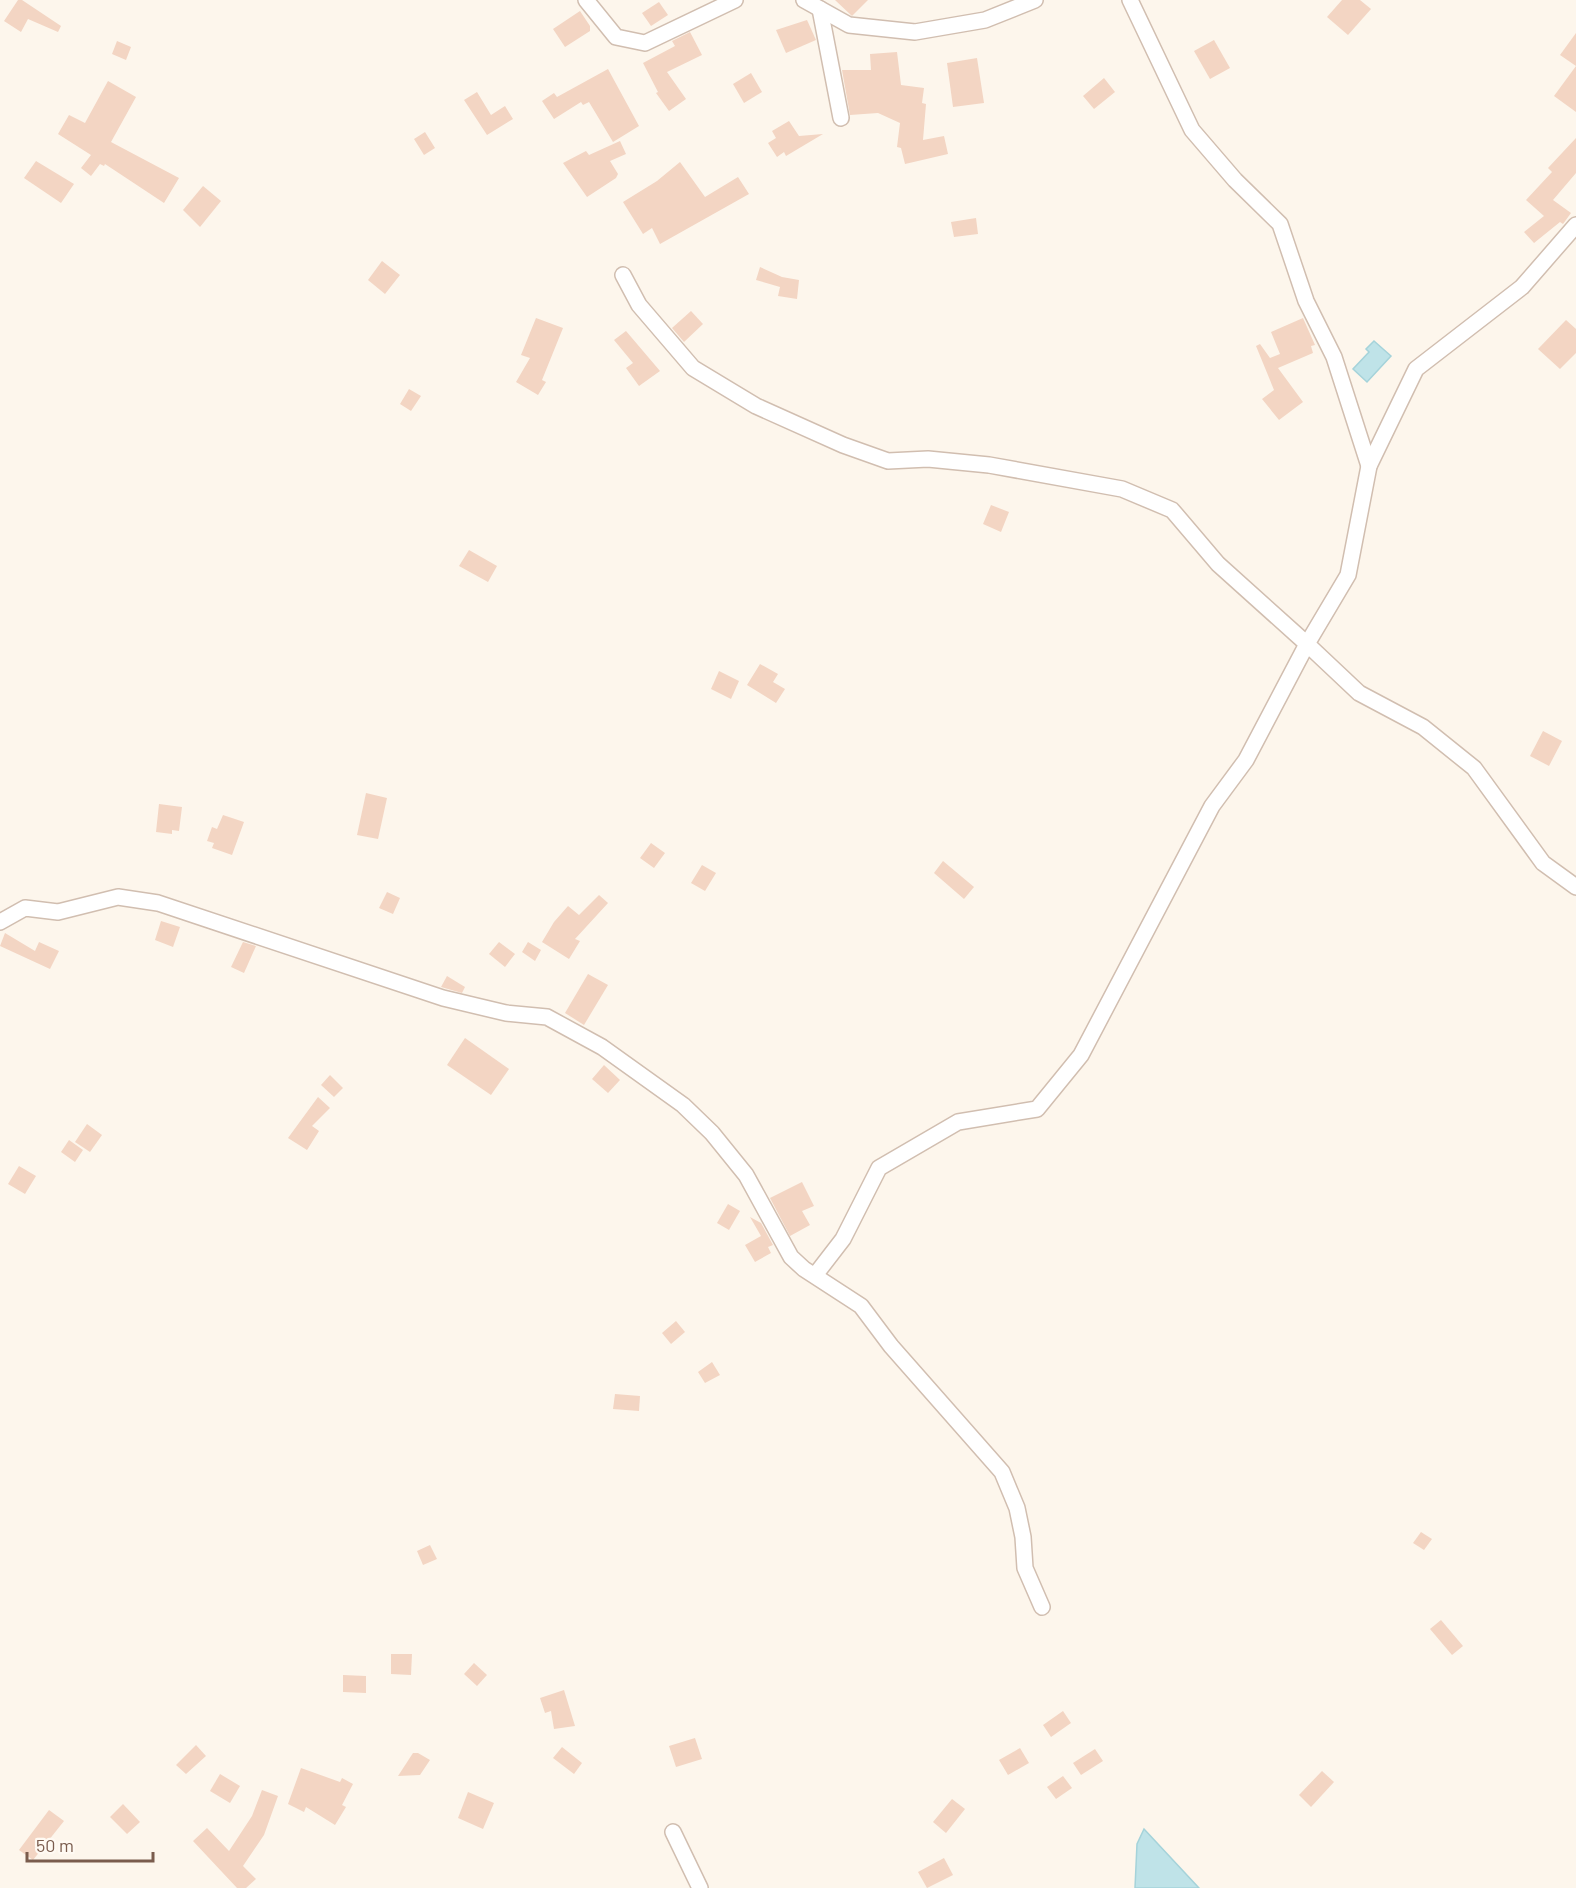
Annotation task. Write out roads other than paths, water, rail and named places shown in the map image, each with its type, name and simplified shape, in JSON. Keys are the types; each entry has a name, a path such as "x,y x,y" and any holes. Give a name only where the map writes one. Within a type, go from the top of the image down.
{"street":[{"path":"586,0 616,37 645,43 735,0"},
{"path":"804,0 849,25 915,32 985,20 1035,0"},
{"path":"1130,0 1192,130 1235,180 1280,224 1306,301 1334,357 1363,442 1368,466"},
{"path":"820,9 841,118"},
{"path":"816,1274 843,1239 879,1168 958,1122 1037,1109 1082,1055 1212,806 1246,760 1307,644 1348,575 1368,466 1416,369 1522,287 1576,225"},
{"path":"623,275 639,305 693,368 756,406 843,445 888,461 928,459 989,465 1122,489 1172,510 1218,564 1359,693 1423,727 1474,768 1543,863 1576,887"},
{"path":"0,922 25,908 58,912 118,897 158,903 443,998 506,1012 547,1017 602,1047 683,1105 712,1133 746,1175 791,1257 804,1269 816,1274 861,1306 891,1346 1002,1472 1017,1508 1023,1537 1025,1568 1042,1607"},
{"path":"673,1832 700,1888"}],"water":[{"path":"1374,341 1391,356 1367,382 1353,369 1369,352 1366,349"},
{"path":"1144,1829 1199,1888 1135,1888 1137,1844"}]}
